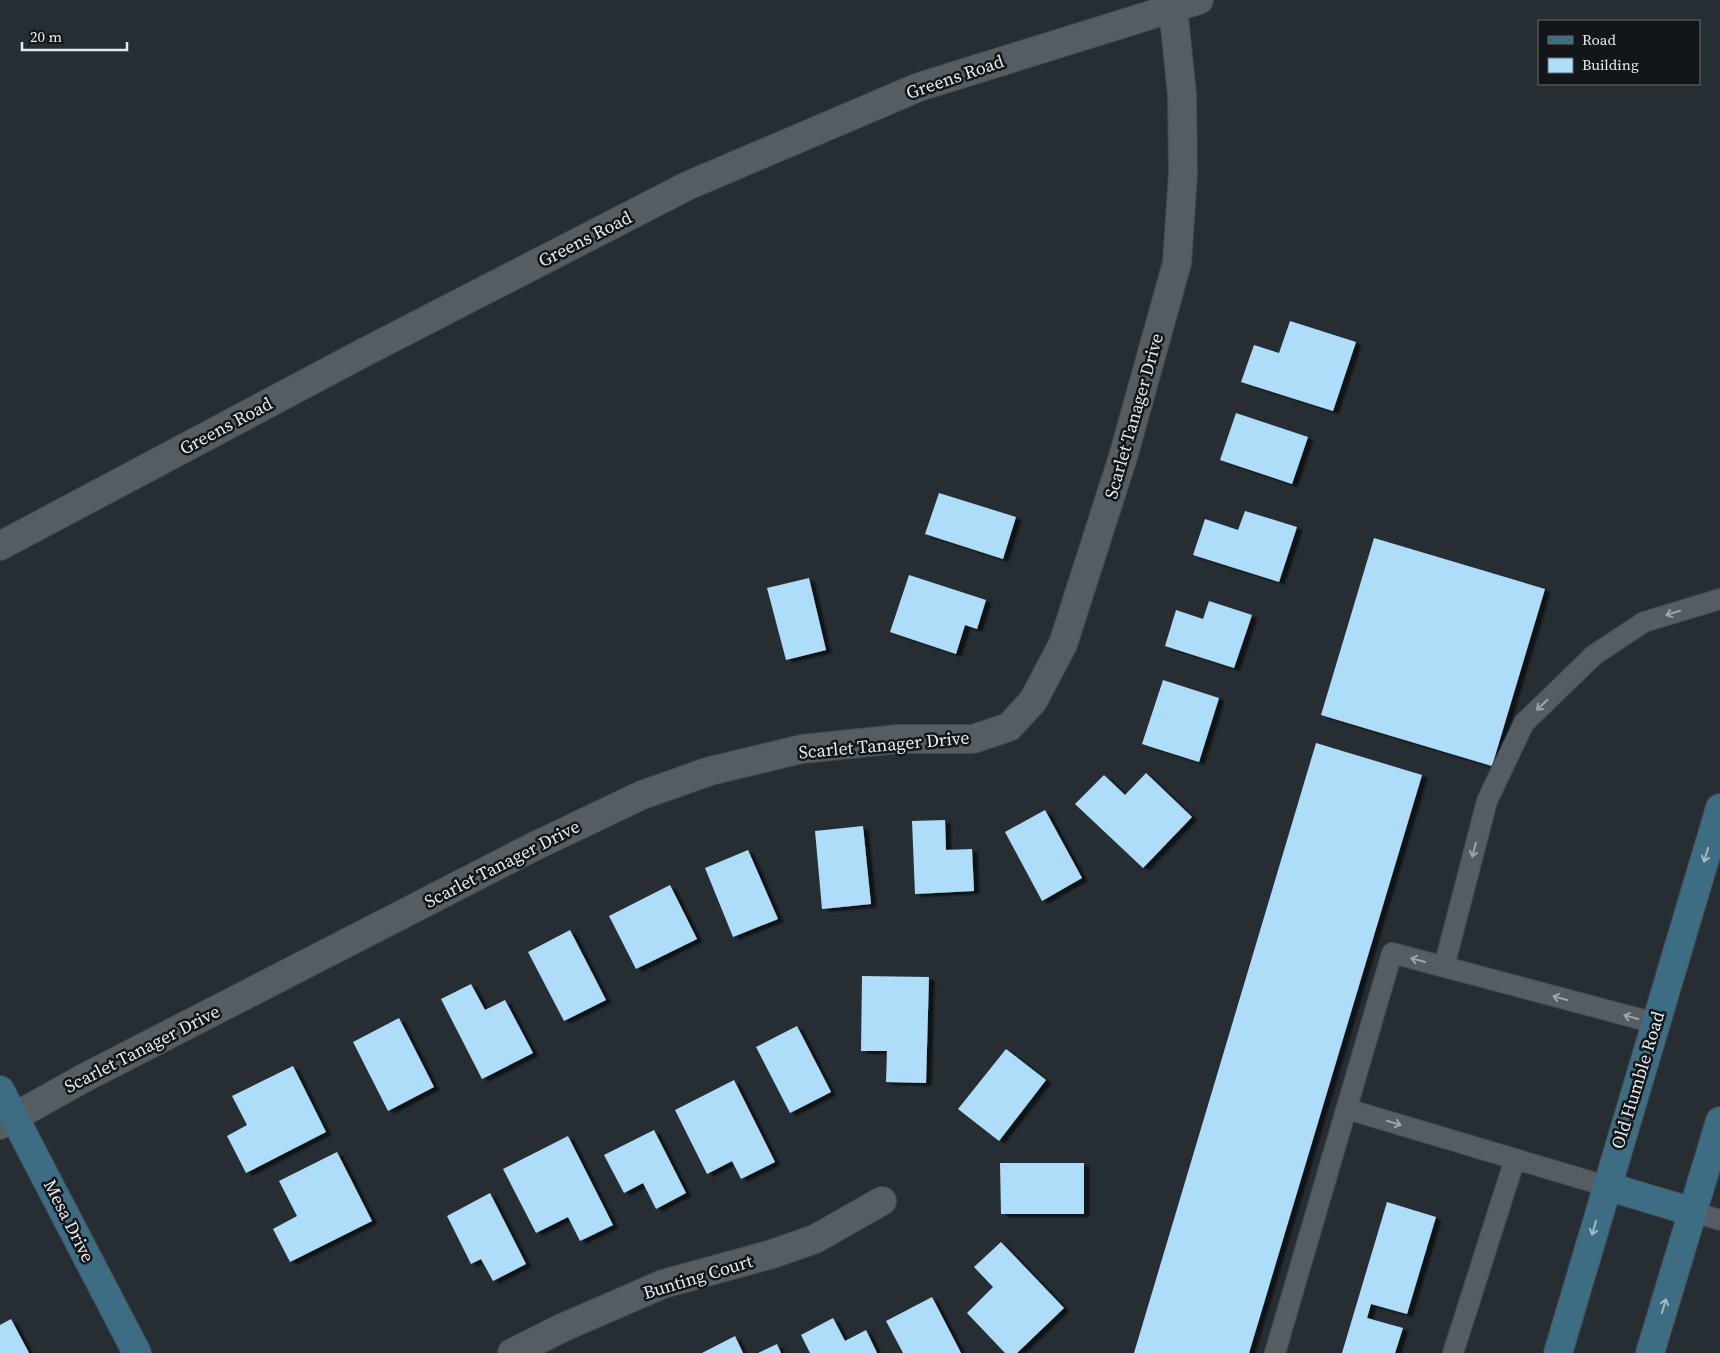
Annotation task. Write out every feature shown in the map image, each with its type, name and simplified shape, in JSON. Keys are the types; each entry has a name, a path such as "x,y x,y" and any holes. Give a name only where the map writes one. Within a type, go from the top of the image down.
{"main road":[{"name":"Old Humble Road","path":"1558,1353 1606,1186 1720,808"},
{"name":"Mesa Drive","path":"0,1090 7,1121 137,1353"},
{"path":"1650,1353 1720,1121"},
{"path":"1606,1186 1693,1212"}],"street":[{"name":"Greens Road","path":"0,546 363,353 687,186 919,87 1186,4"},
{"name":"Scarlet Tanager Drive","path":"7,1121 93,1074 524,852 642,795 710,771 802,750 898,740 973,739 1009,727 1033,701 1063,644 1124,457 1177,263 1183,164 1182,95 1186,4"},
{"name":"Bunting Court","path":"512,1353 564,1327 663,1284 772,1254 815,1239 882,1201"}],"lane":[{"path":"1444,967 1487,801 1524,723 1594,655 1644,622 1720,599"},
{"path":"1275,1353 1392,952 1655,1023"},
{"path":"1347,1109 1606,1186"},
{"path":"1453,1353 1515,1159"},
{"path":"1693,1212 1720,1220"}],"building":[{"path":"1290,321 1356,342 1333,411 1241,382 1254,345 1279,353"},
{"path":"1236,413 1308,437 1292,484 1220,460"},
{"path":"939,493 1016,517 1003,559 925,534"},
{"path":"1245,511 1297,527 1279,582 1193,555 1205,519 1238,530"},
{"path":"1374,538 1545,589 1492,766 1321,715"},
{"path":"909,575 986,600 977,629 965,625 956,654 890,632"},
{"path":"809,578 826,650 786,660 767,588"},
{"path":"1209,601 1252,615 1234,668 1165,646 1176,610 1203,619"},
{"path":"1163,680 1219,698 1199,762 1142,744"},
{"path":"1316,743 1422,775 1249,1353 1134,1353"},
{"path":"1146,773 1192,817 1143,868 1075,804 1104,775 1125,795"},
{"path":"1045,810 1082,878 1042,901 1005,832"},
{"path":"945,820 946,850 972,849 974,891 915,894 912,821"},
{"path":"863,826 871,904 822,909 815,831"},
{"path":"748,850 778,919 733,937 705,868"},
{"path":"670,885 697,939 636,969 609,916"},
{"path":"570,930 606,1000 564,1021 528,952"},
{"path":"862,976 929,977 926,1083 886,1082 887,1051 861,1051"},
{"path":"471,984 485,1010 505,1000 533,1053 482,1079 441,999"},
{"path":"399,1018 434,1087 388,1111 353,1042"},
{"path":"797,1026 831,1092 790,1113 756,1047"},
{"path":"1006,1049 1046,1080 999,1141 958,1109"},
{"path":"293,1066 326,1132 246,1173 227,1136 247,1125 232,1096"},
{"path":"734,1080 775,1162 741,1179 732,1161 707,1174 675,1110"},
{"path":"654,1130 686,1193 656,1209 643,1183 624,1193 604,1155"},
{"path":"568,1136 613,1225 580,1241 568,1217 536,1233 503,1169"},
{"path":"337,1152 372,1221 290,1262 273,1229 297,1216 279,1181"},
{"path":"1000,1163 1084,1163 1084,1214 1001,1214"},
{"path":"490,1193 526,1264 493,1281 481,1259 471,1264 447,1216"},
{"path":"1387,1202 1436,1217 1407,1314 1371,1304 1367,1318 1403,1328 1395,1353 1342,1353"},
{"path":"1001,1242 1064,1308 1017,1353 1005,1353 967,1313 993,1287 974,1267"},
{"path":"932,1297 961,1353 903,1353 886,1321"},
{"path":"833,1318 845,1341 866,1330 877,1353 810,1353 801,1335"},
{"path":"11,1319 29,1353 0,1353 0,1325"},
{"path":"735,1336 743,1353 702,1353"},
{"path":"777,1344 781,1353 758,1353"}]}
